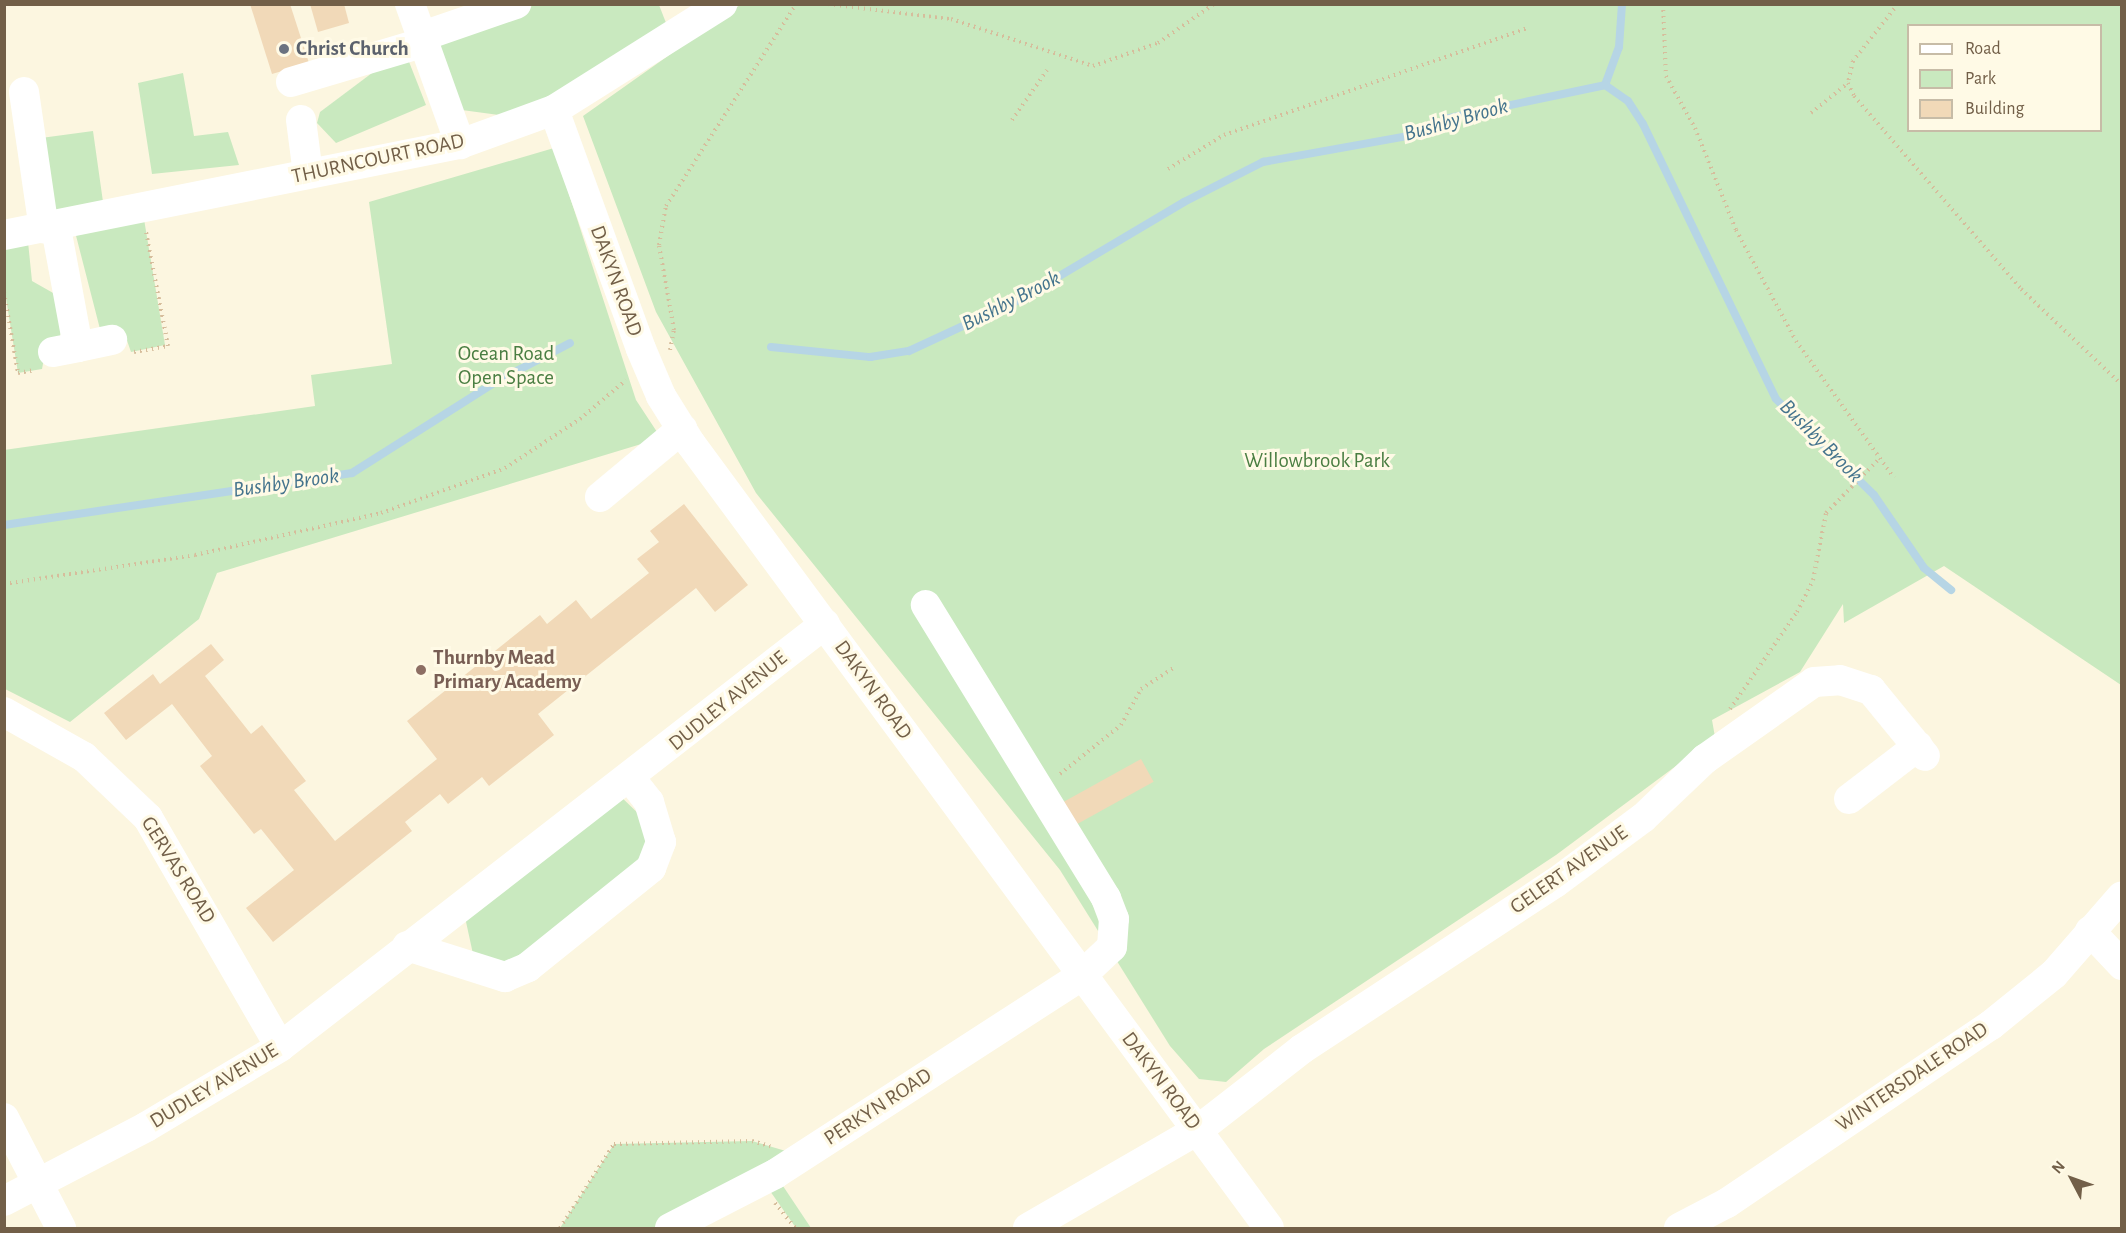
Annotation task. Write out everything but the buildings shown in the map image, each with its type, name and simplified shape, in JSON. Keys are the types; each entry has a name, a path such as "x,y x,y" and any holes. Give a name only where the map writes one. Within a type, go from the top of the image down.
{"street":[{"path":"410,4 460,144"},
{"path":"291,82 421,40 516,4"},
{"name":"THURNCOURT ROAD","path":"4,235 50,228 460,144 554,110 690,15 722,4"},
{"path":"24,92 50,228 65,349 112,340"},
{"name":"DAKYN ROAD","path":"554,110 626,307 653,356 682,429 1081,976 1269,1228"},
{"path":"301,120 308,174"},
{"path":"600,497 682,429"},
{"name":"PERKYN ROAD","path":"670,1228 760,1183 1081,976 1112,947 1114,919 926,605"},
{"name":"DUDLEY AVENUE","path":"4,1201 280,1047 407,946 631,779 825,624"},
{"name":"GELERT AVENUE","path":"1028,1228 1198,1130 1302,1049 1564,877 1643,818 1724,746 1814,682 1840,680 1871,690 1922,751 1849,799"},
{"name":"GERVAS ROAD","path":"4,712 84,757 148,818 280,1047"},
{"path":"407,946 505,977 528,968 651,868 661,842 649,802 631,779"},
{"name":"WINTERSDALE ROAD","path":"1679,1228 1727,1203 1991,1025 2054,974 2121,896"},
{"path":"2090,931 2121,965"},
{"path":"4,1118 61,1228"}],"path":[{"path":"4,584 195,555 381,513 505,468 653,356 674,330 659,245 666,206 796,4"},
{"path":"828,4 951,19 1093,66 1158,43 1214,4"},
{"path":"1663,4 1666,75 1695,128 1736,230 1796,341 1878,460 1894,478"},
{"path":"1811,113 1848,83 1853,61 1898,4"},
{"path":"1168,169 1224,135 1528,28"},
{"path":"1012,120 1047,70"},
{"path":"1848,83 1861,108 2020,289 2121,385"},
{"path":"1724,746 1734,699 1797,612 1813,580 1826,513 1838,498 1878,460"},
{"path":"1038,792 1121,726 1141,689 1173,668"},
{"path":"560,1228 614,1144 752,1141 774,1147"},
{"path":"760,1183 795,1228"}],"green space":[{"path":"517,4 659,5 670,33 528,119 447,108 420,37"},
{"name":"Willowbrook Park","path":"740,5 2121,5 2121,685 1944,566 1844,623 1843,604 1800,672 1712,720 1715,737 1556,855 1264,1049 1226,1082 1199,1079 1170,1046 1060,870 756,493 656,312 583,116"},
{"path":"404,49 426,105 336,143 317,123 320,112"},
{"path":"183,73 194,136 228,132 239,165 152,174 138,83"},
{"path":"93,131 105,216 142,207 165,345 131,352 123,329 100,329 73,224 56,228 41,138"},
{"name":"Ocean Road Open Space","path":"554,148 636,400 661,438 217,573 199,619 70,722 5,689 4,450 315,406 311,375 392,364 369,202"},
{"path":"27,232 32,281 69,302 58,344 45,353 42,369 18,373 5,292 4,235"},
{"path":"615,791 645,820 649,833 641,866 505,966 473,954 463,908"},
{"path":"752,1141 796,1154 659,1228 560,1228 614,1144"},
{"path":"775,1174 811,1228 796,1228 763,1181"}],"waterway":[{"path":"1605,85 1619,47 1622,4"},
{"name":"Bushby Brook","path":"771,347 870,357 909,351 1019,300 1184,202 1263,162 1413,135 1449,118 1605,85 1628,101 1643,124 1776,399 1874,495 1924,568 1951,590"},
{"name":"Bushby Brook","path":"4,525 352,473 492,384 570,343"}],"place":[{"name":"Christ Church","path":"284,49"},
{"name":"Thurnby Mead Primary Academy","path":"421,670"}]}
